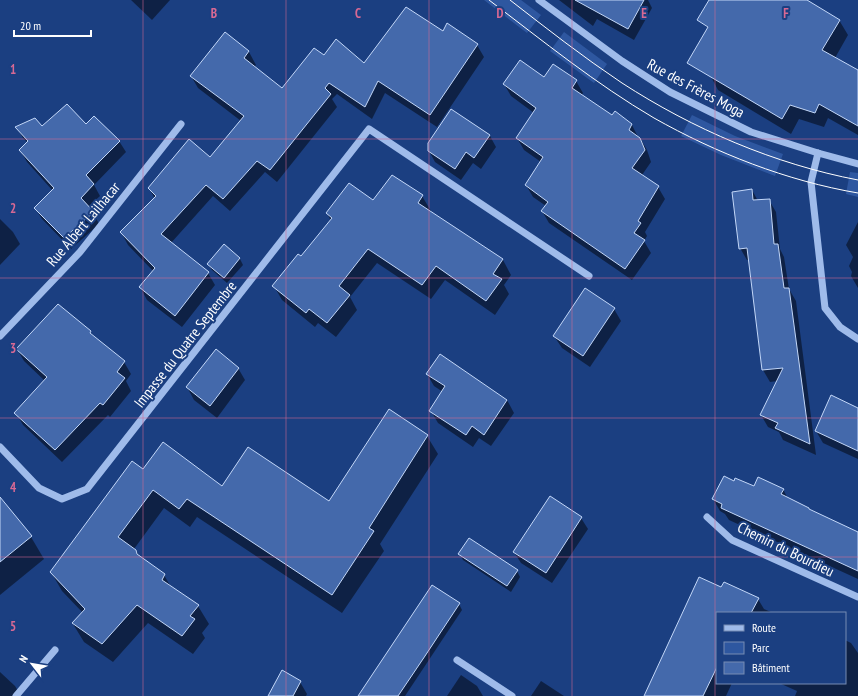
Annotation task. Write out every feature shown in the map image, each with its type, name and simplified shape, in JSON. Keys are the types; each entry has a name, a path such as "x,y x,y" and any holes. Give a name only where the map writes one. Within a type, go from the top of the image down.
{"street":[{"name":"Rue des Frères Moga","path":"539,0 622,61 670,92 751,132 858,164"},
{"name":"Rue Albert Lailhacar","path":"0,336 80,252 181,124"},
{"name":"Impasse du Quatre Septembre","path":"0,447 39,488 62,499 87,489 370,129 589,276"},
{"path":"818,153 811,182 825,308 840,327 858,339"},
{"name":"Chemin du Bourdieu","path":"707,517 732,540 858,597"},
{"path":"16,696 55,650"},
{"path":"457,660 512,696"}],"green space":[{"path":"484,0 521,0 541,15 527,33"},
{"path":"564,32 607,64 594,83 550,51"},
{"path":"692,115 735,136 783,154 775,176 721,155 681,136"},
{"path":"850,172 858,173 858,197 846,194"}],"building":[{"path":"575,0 644,0 628,29"},
{"path":"709,0 807,0 840,20 822,50 858,70 858,126 819,104 815,113 790,105 782,119 687,63 708,27 697,20"},
{"path":"406,7 443,31 447,23 478,44 430,115 378,81 365,107 329,83 325,88 331,94 270,170 257,161 223,199 206,185 161,234 209,272 175,316 139,287 155,268 120,232 156,196 148,188 189,139 210,157 244,116 190,76 225,32 249,51 244,58 282,88 314,48 324,55 336,39 364,63"},
{"path":"520,60 544,77 553,64 577,80 572,88 612,115 615,111 632,124 629,130 640,138 645,150 632,168 659,186 638,221 641,223 634,233 645,240 625,269 541,211 548,202 525,185 543,157 516,138 536,108 503,84"},
{"path":"67,104 86,124 94,116 120,141 86,175 94,184 81,198 94,212 64,238 34,208 54,188 19,150 28,141 15,127 35,118 42,126"},
{"path":"451,109 490,135 474,158 466,152 455,169 428,151 428,143"},
{"path":"392,175 423,195 418,203 503,259 493,274 502,279 486,301 436,266 422,285 368,249 339,286 350,295 327,323 309,309 306,313 272,286 298,254 301,256 332,218 326,213 349,183 373,200"},
{"path":"752,189 753,200 770,199 774,244 778,244 784,288 789,288 810,444 775,428 778,423 760,415 783,368 762,370 747,248 739,249 732,192"},
{"path":"224,244 240,258 224,278 207,264"},
{"path":"585,288 615,308 583,356 553,336"},
{"path":"58,304 91,331 90,333 125,361 117,372 125,378 103,405 100,403 55,450 14,413 47,377 16,349"},
{"path":"216,349 239,368 210,406 186,387"},
{"path":"440,354 507,400 484,435 472,426 466,435 429,411 445,386 426,374"},
{"path":"831,395 858,408 858,451 815,431"},
{"path":"389,409 428,435 369,528 374,531 332,595 187,499 179,509 153,490 118,537 136,550 137,554 165,574 162,580 199,605 190,616 195,619 182,636 137,605 102,644 72,623 85,609 50,572 132,461 143,469 163,442 222,486 248,447 329,501"},
{"path":"724,476 734,481 735,478 754,486 758,477 784,489 781,494 858,532 858,571 721,508 722,504 712,499"},
{"path":"550,496 582,517 546,573 513,552"},
{"path":"0,497 32,536 0,562"},
{"path":"469,538 518,570 507,586 458,554"},
{"path":"699,577 721,587 724,582 759,598 752,612 716,612 716,669 703,696 644,696"},
{"path":"432,585 460,603 425,656 398,696 358,696"},
{"path":"282,670 301,681 293,696 268,696"}],"tram line":[{"path":"489,0 570,62 611,91 632,105 678,131 727,154 779,173 831,188 858,193"},
{"path":"510,0 607,73 649,100 677,115 735,143 765,154 796,165 858,180"}]}
